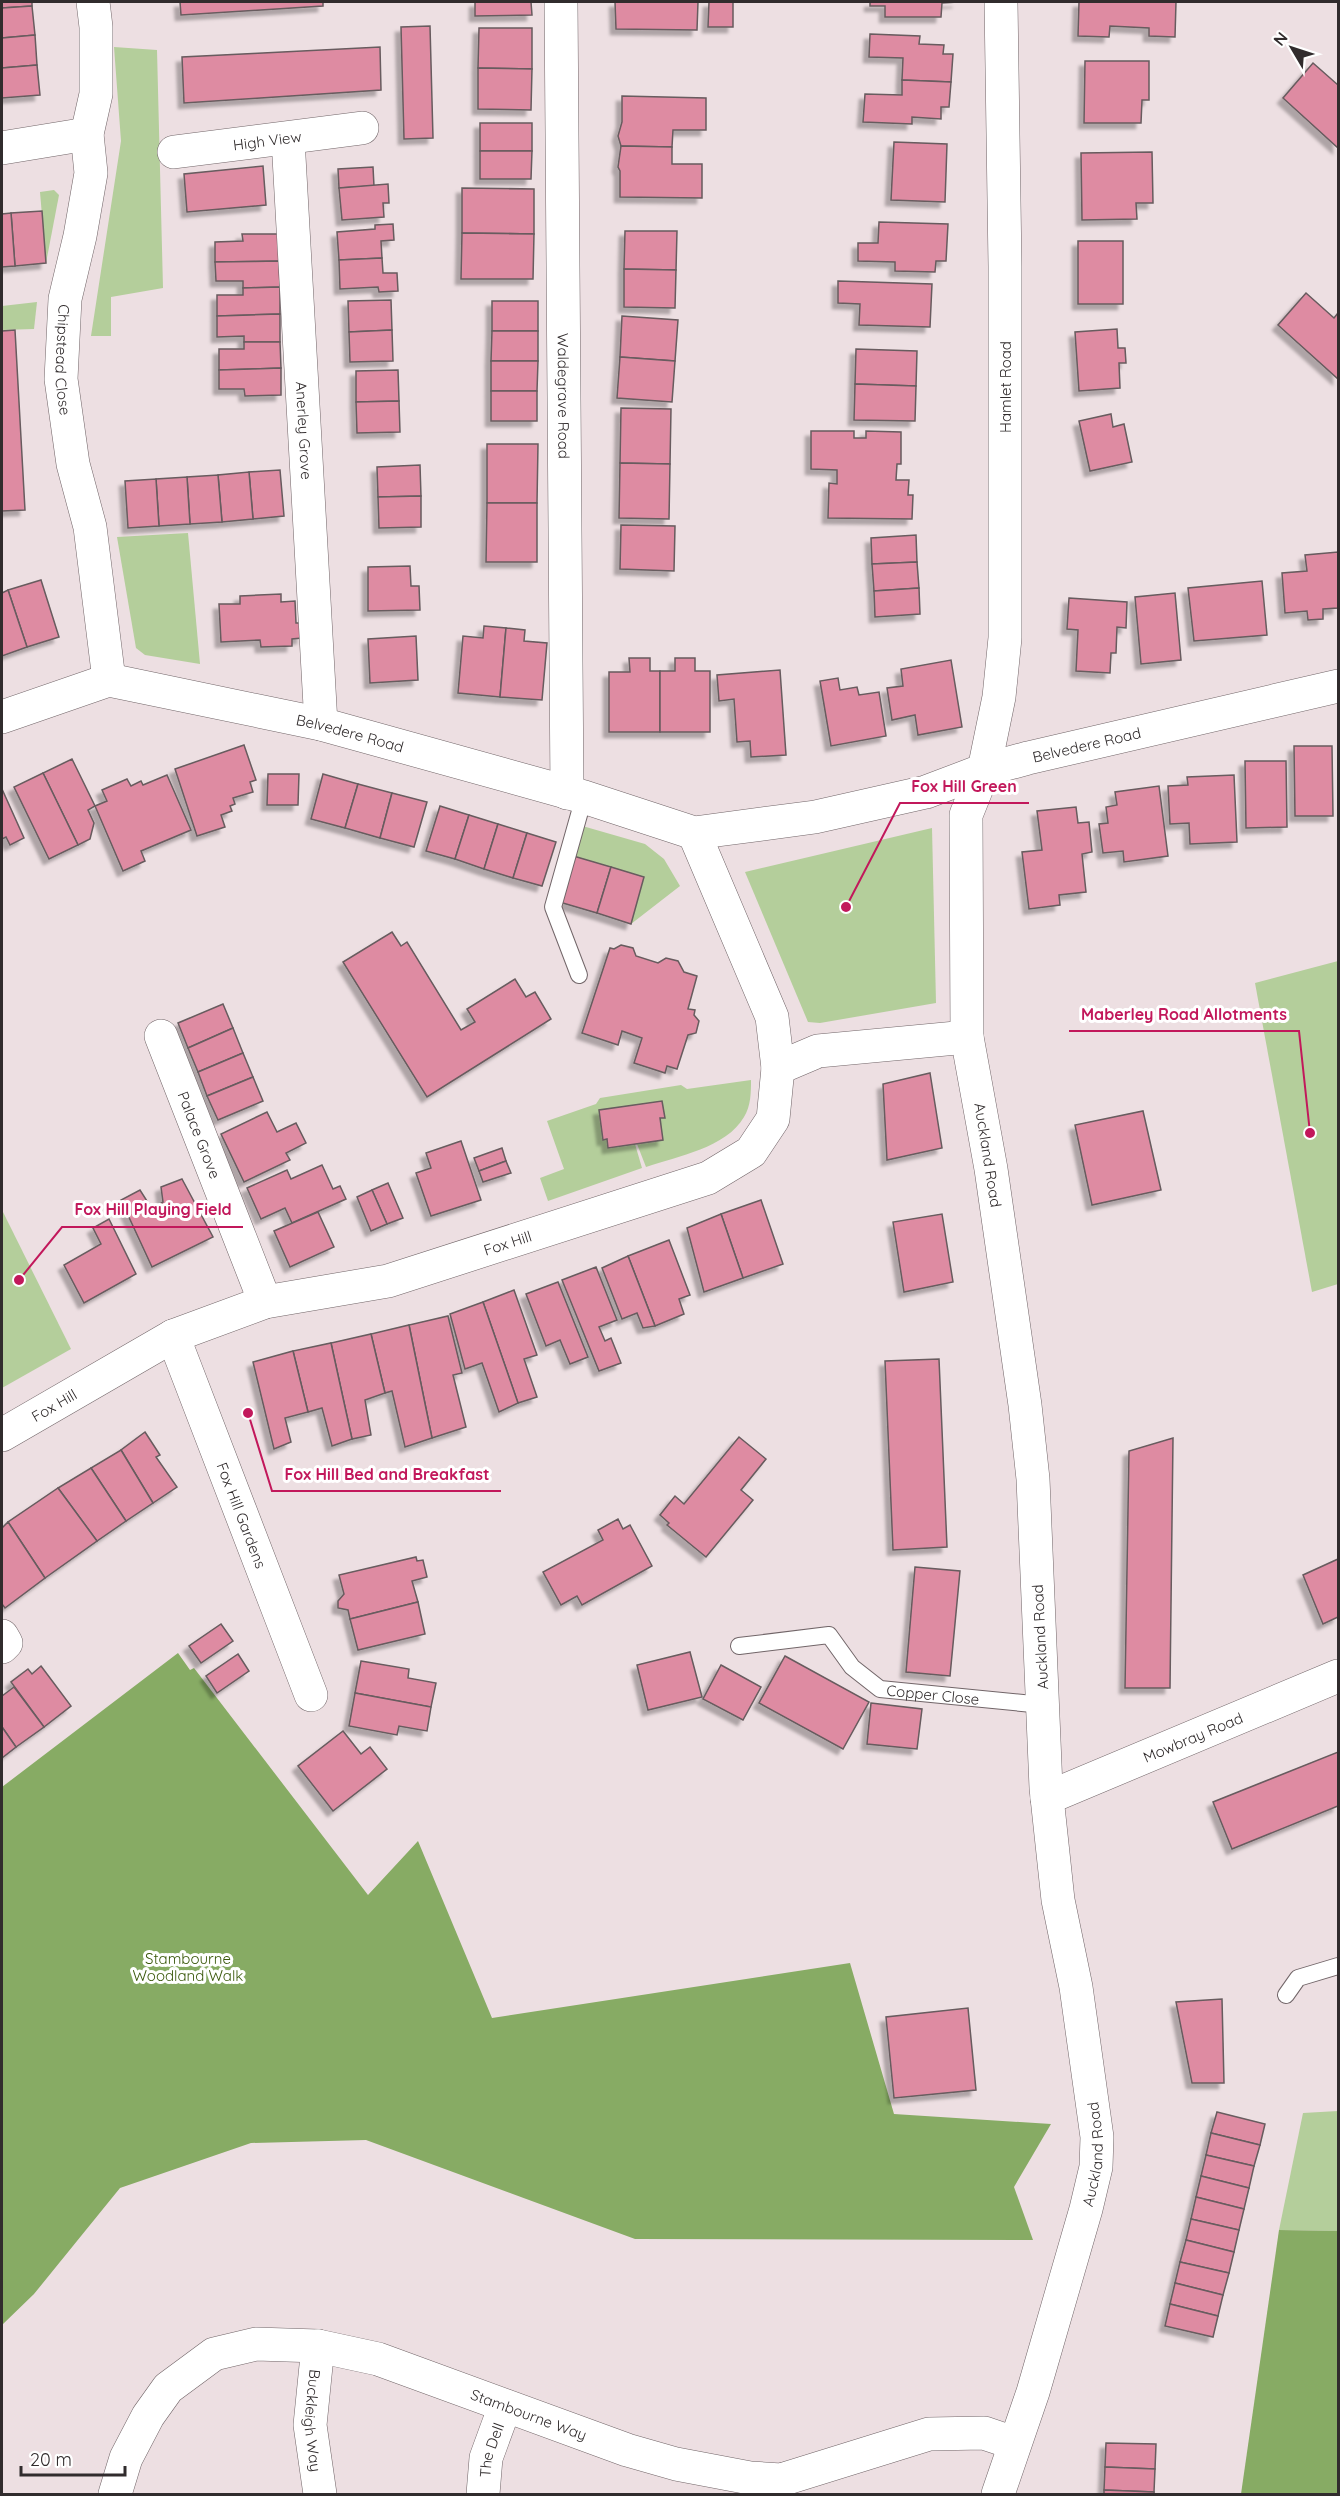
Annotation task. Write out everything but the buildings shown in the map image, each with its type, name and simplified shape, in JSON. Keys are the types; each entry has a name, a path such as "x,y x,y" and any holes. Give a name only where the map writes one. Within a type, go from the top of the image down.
{"street":[{"name":"Chipstead Close","path":"93,2 96,27 96,94 87,134 91,173 80,236 65,299 61,379 73,464 90,527 109,681"},
{"name":"Waldegrave Road","path":"561,2 576,795"},
{"name":"Hamlet Road","path":"984,770 999,697 1005,638 1005,266 1000,2"},
{"name":"High View","path":"174,152 362,128"},
{"path":"2,148 87,134"},
{"name":"Anerley Grove","path":"288,139 321,724"},
{"path":"2,717 109,681"},
{"name":"Belvedere Road","path":"109,681 321,724 576,795 694,833 837,812 927,792 984,770 1338,686"},
{"name":"Auckland Road","path":"984,770 966,815 967,1037 991,1169 1025,1405 1033,1479 1047,1798 1058,1900 1076,1987 1097,2137 1096,2167 1086,2209 1033,2392 998,2494"},
{"path":"694,833 772,1017 778,1068 818,1051 967,1037"},
{"name":"Palace Grove","path":"161,1036 265,1302"},
{"name":"Fox Hill","path":"2,1435 173,1336 265,1302 388,1281 708,1178 751,1152 773,1119 778,1068"},
{"name":"Fox Hill Gardens","path":"173,1336 311,1695"},
{"path":"2,1636 6,1643 2,1647"},
{"name":"Mowbray Road","path":"1047,1798 1338,1676"},
{"name":"Stambourne Way","path":"116,2494 126,2458 148,2416 168,2388 214,2354 256,2344 318,2346 378,2359 627,2450 676,2464 750,2478 781,2480 929,2434 984,2433 1014,2443"},
{"name":"Buckleigh Way","path":"318,2346 310,2425 320,2494"},
{"name":"The Dell","path":"483,2494 486,2458 505,2406"}],"lane":[{"path":"576,795 553,907 579,975"},
{"name":"Copper Close","path":"739,1646 829,1635 852,1666 880,1689 1043,1705"},
{"path":"1286,1995 1298,1978 1338,1966"}],"green space":[{"path":"114,47 157,50 163,288 111,297 111,336 91,336 121,141"},
{"path":"54,190 59,195 46,263 40,192"},
{"path":"37,302 34,329 2,330 2,306"},
{"path":"188,533 200,664 145,655 136,648 117,537"},
{"path":"579,825 645,844 664,859 680,886 631,924 644,877 570,855"},
{"path":"932,828 936,1003 820,1023 808,1022 745,872"},
{"path":"1338,961 1338,1284 1312,1292 1255,983"},
{"path":"751,1080 751,1094 744,1117 736,1128 714,1144 646,1167 637,1144 663,1140 660,1118 664,1118 662,1102 604,1140 607,1139 608,1148 635,1144 642,1168 548,1201 540,1178 564,1169 547,1121 596,1104 600,1098 681,1085 687,1089"},
{"path":"2,1210 71,1349 2,1388"},
{"name":"Stambourne Woodland Walk","path":"178,1653 190,1670 194,1668 368,1895 418,1841 492,2018 850,1963 894,2114 1051,2124 1014,2187 1033,2240 635,2239 366,2140 251,2143 120,2188 34,2294 2,2325 2,1787"},
{"path":"1338,2111 1338,2231 1279,2230 1303,2113"},
{"path":"1279,2230 1338,2231 1338,2494 1241,2494"}],"place":[{"name":"Fox Hill Green","path":"846,907"},
{"name":"Maberley Road Allotments","path":"1310,1133"},
{"name":"Fox Hill Playing Field","path":"19,1280"},
{"name":"Fox Hill Bed and Breakfast","path":"248,1413"}]}
